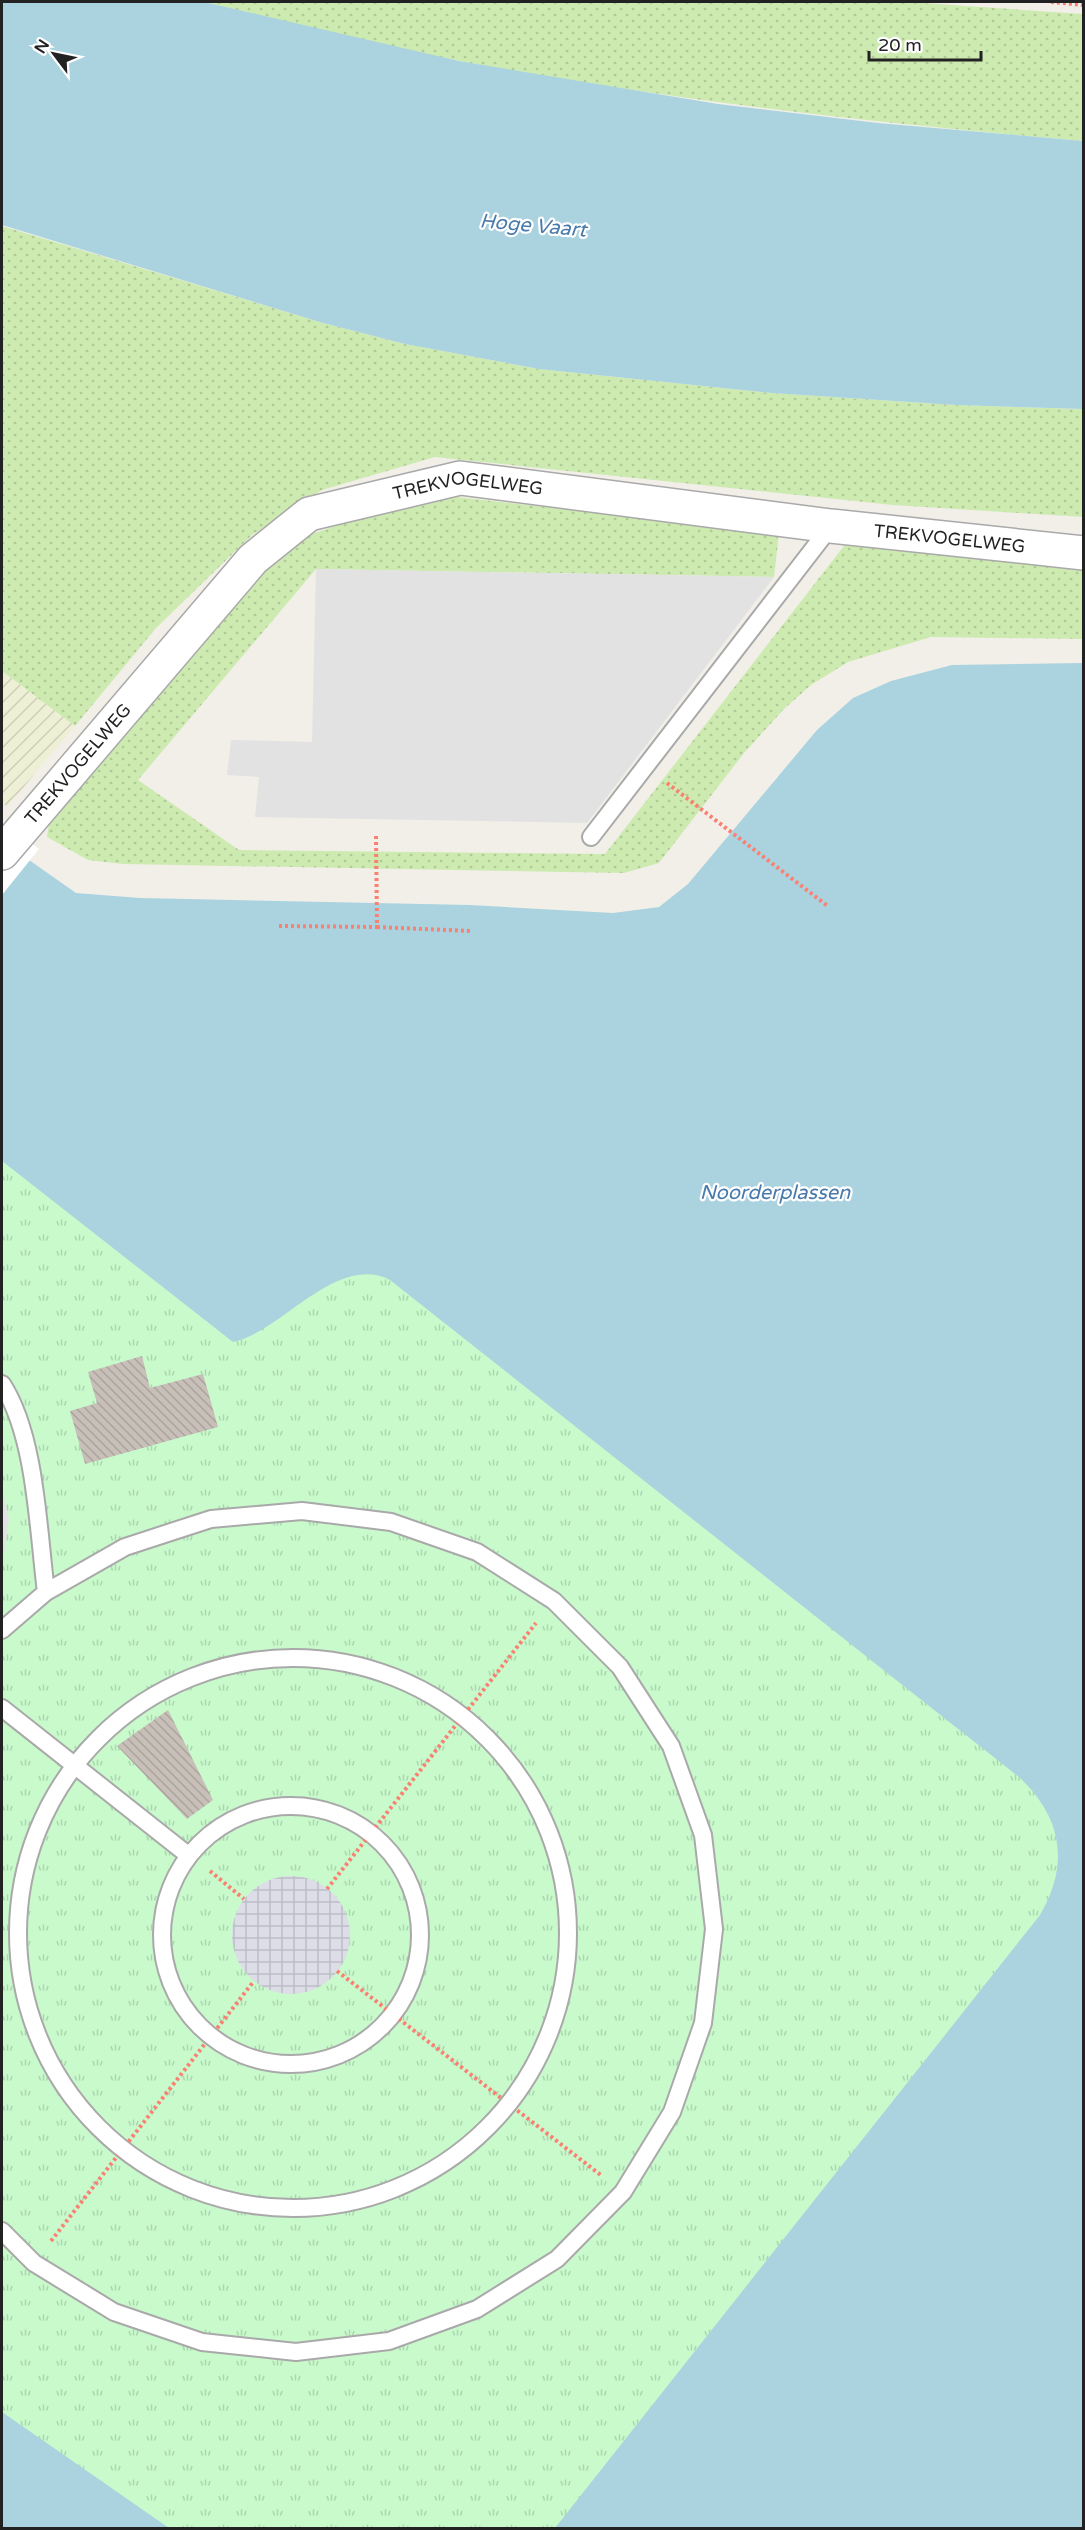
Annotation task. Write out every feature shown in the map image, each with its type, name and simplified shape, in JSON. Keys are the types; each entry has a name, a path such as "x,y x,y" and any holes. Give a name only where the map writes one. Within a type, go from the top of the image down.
{"street":[{"name":"TREKVOGELWEG","path":"10,843 253,559 309,514 460,478 831,526 1060,553 1083,553"}],"lane":[{"path":"591,837 831,526"},
{"path":"2,1384 10,1398 26,1442 46,1592"},
{"path":"2,1630 46,1592 124,1546 211,1519 302,1511 391,1522 477,1552 554,1601 621,1667 671,1746 703,1835 714,1929 703,2023 672,2112 623,2192 557,2259 477,2309 389,2341 296,2352 202,2342 114,2312 34,2263 2,2231"},
{"path":"291,1656 352,1663 411,1683 464,1715 507,1758 541,1811 562,1869 569,1930 562,1992 543,2050 510,2103 466,2147 414,2181 356,2202 305,2208 233,2202 175,2182 122,2150 78,2107 67,2090 45,2055 24,1996 17,1935 23,1873 43,1815 74,1765 119,1718 172,1685 230,1664 291,1656"},
{"path":"2,1708 188,1855"},
{"path":"290,1805 319,1808 346,1817 371,1833 392,1853 407,1878 417,1905 419,1924 417,1963 408,1991 393,2015 372,2036 348,2052 311,2063 292,2065 262,2062 235,2053 210,2037 190,2017 174,1992 164,1965 160,1936 164,1907 174,1880 188,1855 233,1818 261,1808 290,1805"}],"path":[{"path":"1051,2 1083,5"},
{"path":"646,767 829,907"},
{"path":"376,835 377,927"},
{"path":"279,926 471,931"},
{"path":"327,1889 554,1601"},
{"path":"188,1855 244,1899"},
{"path":"337,1971 623,2192"},
{"path":"34,2263 254,1981"}],"green space":[{"path":"204,2 909,2 1083,14 1083,141 771,109 538,75 428,55"},
{"path":"2,226 323,323 405,344 539,369 772,393 956,405 1083,409 1083,517 893,505 435,457 322,490 252,535 156,628 75,726 2,671"},
{"path":"457,497 779,534 774,577 316,569 138,780 239,850 605,854 847,542 1083,561 1083,639 931,637 848,662 811,685 784,709 744,753 659,863 624,873 123,864 88,860 47,837 49,823 267,566 312,534 387,508"},
{"path":"2,671 75,726 7,807 2,802"},
{"path":"2,1147 363,1250 1083,1813 1083,1891 575,2528 146,2528 2,2427"}],"shaded area":[{"path":"316,569 774,577 587,823 255,817 259,777 227,775 231,740 312,742"},
{"path":"2,1488 9,1519 2,1571"},
{"path":"291,1876 313,1881 333,1893 345,1913 350,1935 345,1957 333,1977 313,1989 291,1994 269,1989 249,1977 237,1957 232,1935 237,1913 249,1893 269,1881"}],"water":[{"name":"Hoge Vaart","path":"2,2 204,2 459,61 718,104 878,123 1083,141 1083,409 956,405 772,393 539,369 405,344 323,323 2,225"},
{"name":"Noorderplassen","path":"1083,663 1083,2528 555,2528 1040,1915 1055,1878 1058,1859 1057,1842 1052,1825 1045,1808 1019,1777 390,1280 370,1274 350,1277 330,1285 252,1335 233,1342 2,1161 2,841 76,893 140,898 470,905 613,913 659,907 688,884 817,730 853,698 891,681 952,665"},
{"path":"2,2412 169,2528 2,2528"}],"pier":[{"path":"2,820 39,849 2,895"}],"building":[{"path":"142,1356 150,1388 203,1374 218,1427 85,1464 70,1411 97,1403 88,1372"},
{"path":"168,1710 213,1800 187,1819 117,1746"}]}
